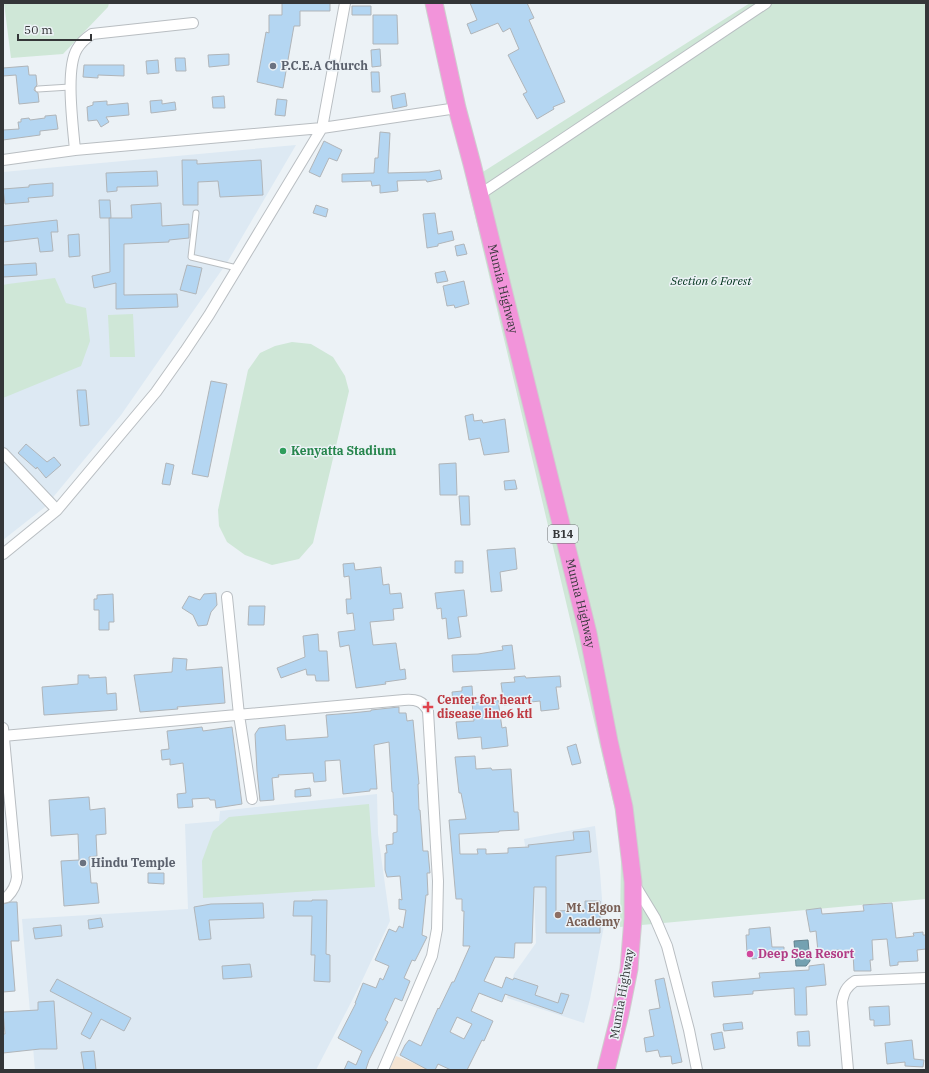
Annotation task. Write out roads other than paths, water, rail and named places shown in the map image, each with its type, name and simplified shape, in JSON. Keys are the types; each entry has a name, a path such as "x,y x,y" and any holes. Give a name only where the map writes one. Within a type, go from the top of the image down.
{"highway":[{"name":"Mumia Highway","path":"434,3 457,108 480,195 588,633 609,741 624,806 633,882 633,918 629,969 613,1046 606,1070"}],"street":[{"path":"3,554 57,510 156,392 185,351 237,268 322,128 345,3"},
{"path":"480,195 766,3"},
{"path":"76,150 70,87 76,50 84,39 92,34 193,23"},
{"path":"3,160 76,150 322,128 457,108"},
{"path":"3,453 57,510"},
{"path":"227,597 239,715 252,799"},
{"path":"3,898 7,897 13,890 17,877 3,733 239,715 413,699 420,701 425,705 428,711 438,881 437,929 432,956 383,1070"},
{"path":"633,882 655,918 667,946 689,1030 697,1070"},
{"path":"848,1070 842,1002 844,993 848,986 855,981 926,978"}],"lane":[{"path":"38,89 70,87"},
{"path":"196,213 191,257 237,268"}],"water":[{"path":"808,940 810,961 806,966 796,966 794,941"}],"place":[{"name":"P.C.E.A Church","path":"273,66"},
{"name":"Kenyatta Stadium","path":"283,451"},
{"name":"Center for heart disease line6 ktl","path":"428,707"},
{"name":"Hindu Temple","path":"83,863"},
{"name":"Mt. Elgon Academy","path":"558,915"},
{"name":"Deep Sea Resort","path":"750,954"}],"park label":[{"name":"Section 6 Forest","path":"711,281"}]}
